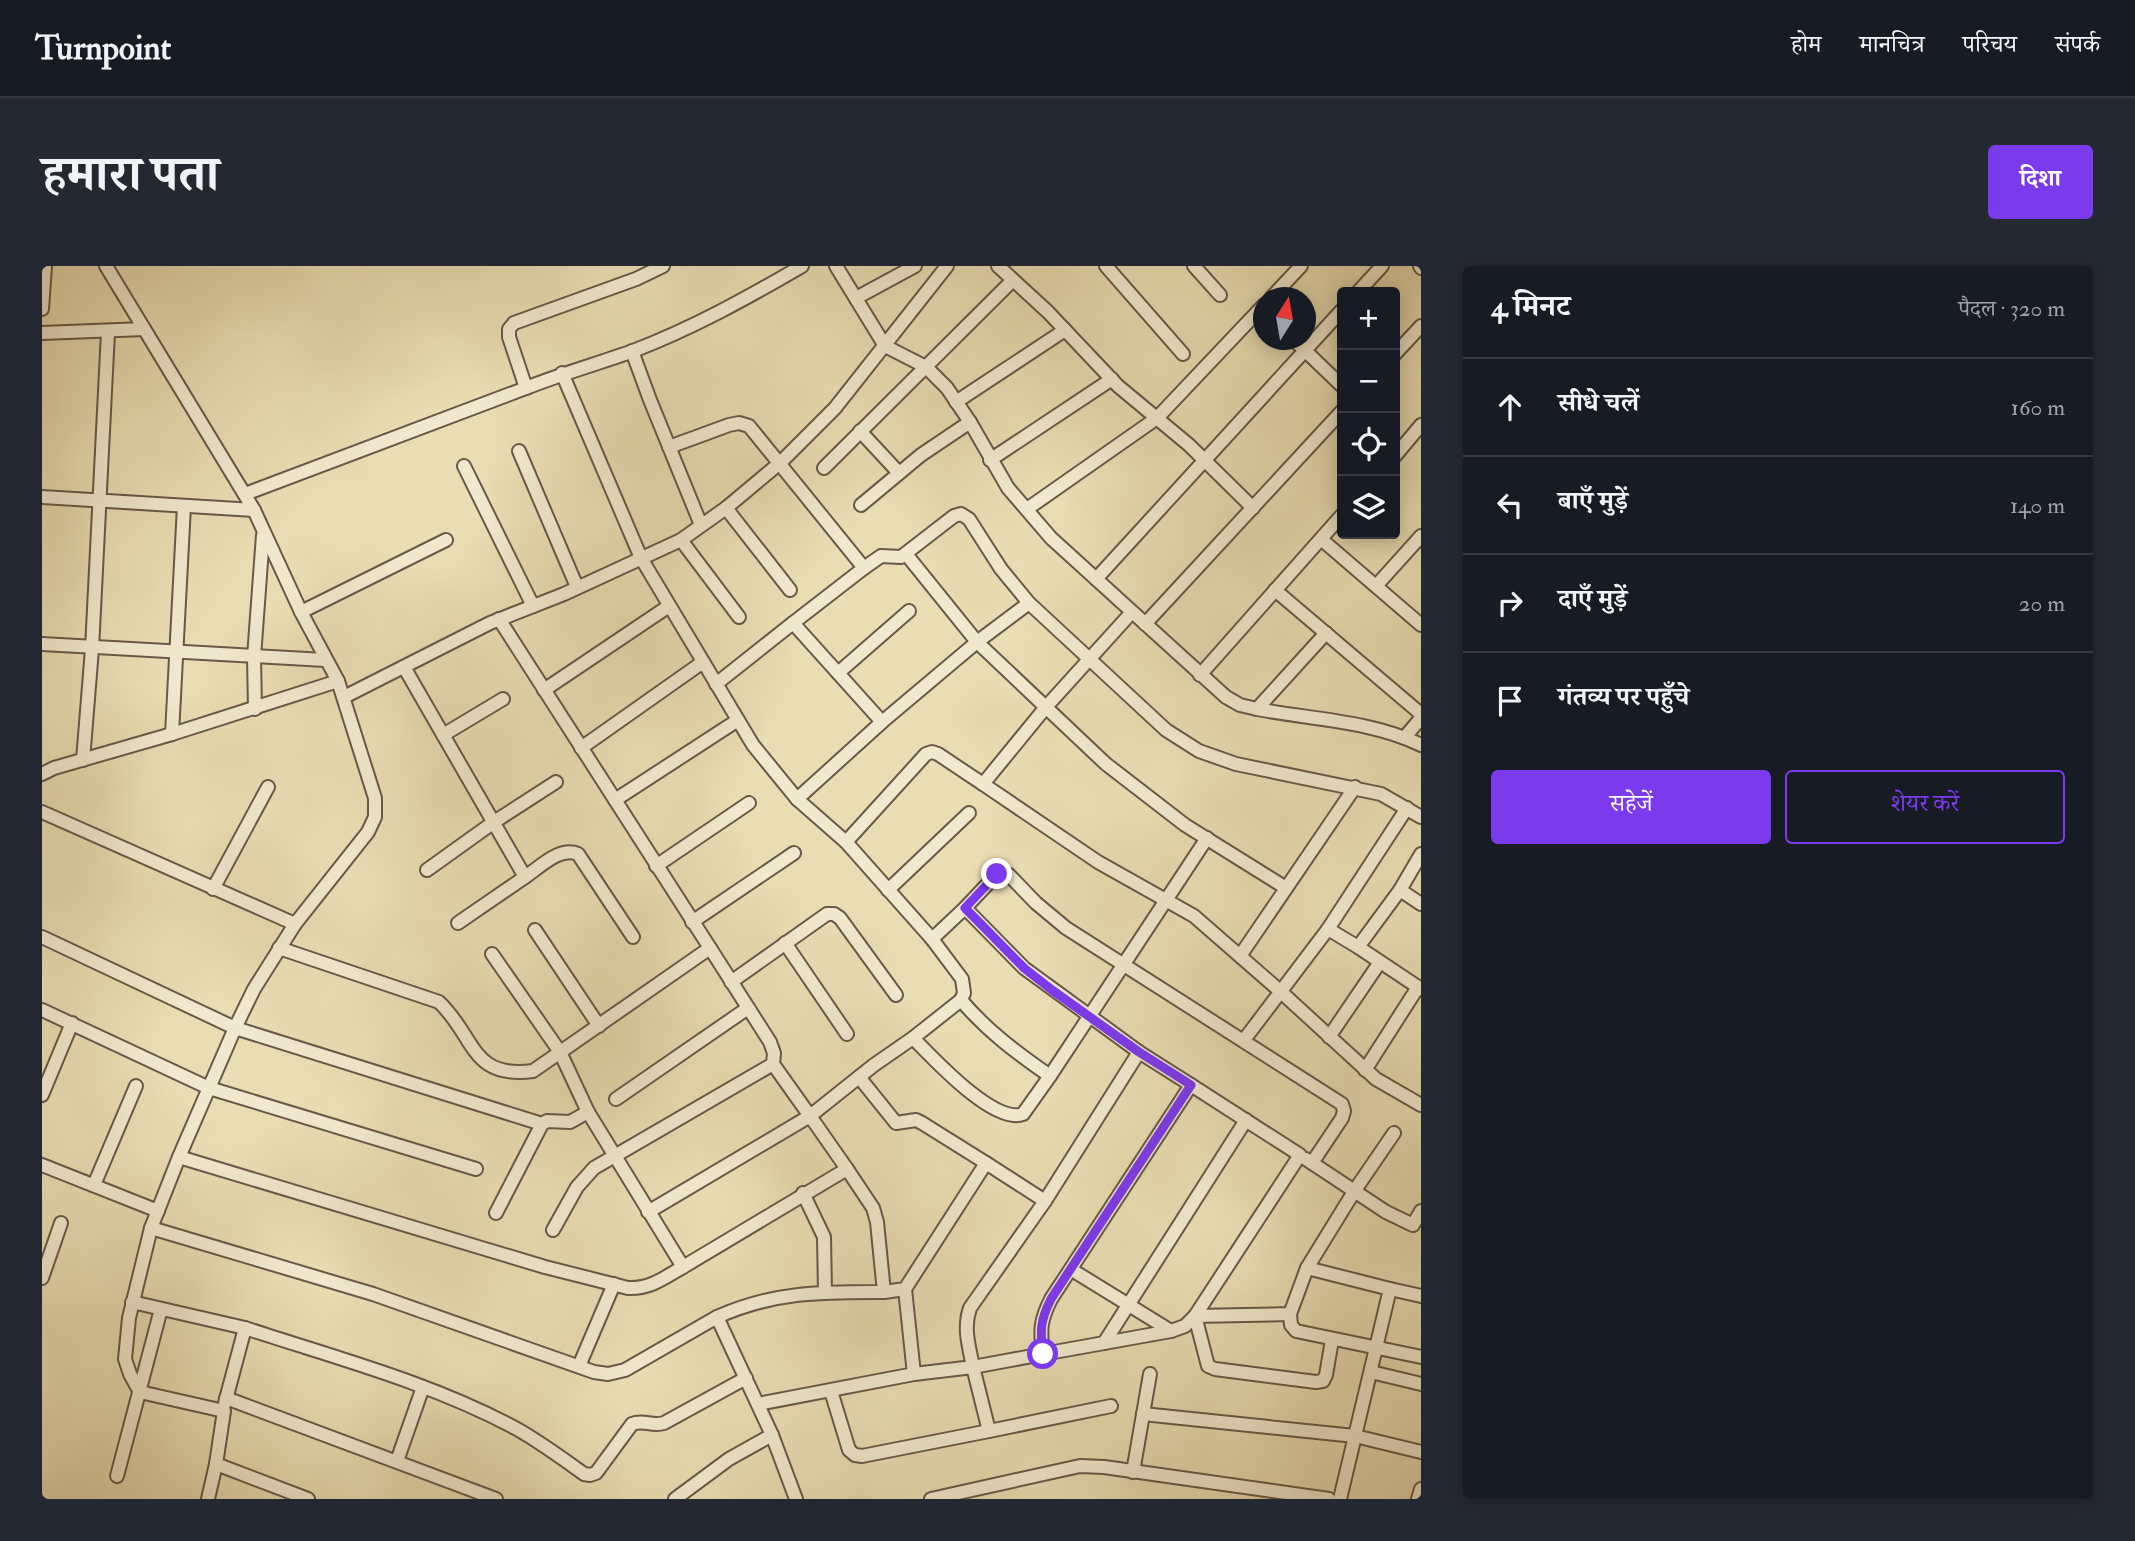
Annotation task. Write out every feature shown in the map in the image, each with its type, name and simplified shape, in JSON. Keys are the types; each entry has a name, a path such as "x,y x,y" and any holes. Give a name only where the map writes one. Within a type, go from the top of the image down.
{"street":[{"path":"42,309 45,266"},
{"path":"106,266 246,494 301,612 338,681 375,798 374,817 368,832 295,924 254,989 179,1157 151,1228 125,1342 125,1359 139,1392"},
{"path":"526,388 509,337 509,329 514,323 636,279 663,266"},
{"path":"246,494 562,373 632,351 730,308 802,266"},
{"path":"836,266 885,346 926,367 947,388 1008,488 1051,538 1226,697 1240,705 1370,728 1405,737 1421,745"},
{"path":"856,298 915,266"},
{"path":"344,697 499,619 565,594 681,540 726,508 780,462 835,408 947,266"},
{"path":"998,266 1112,379 1205,461 1253,508"},
{"path":"1106,266 1183,354"},
{"path":"1194,266 1220,295"},
{"path":"1281,287 1301,266"},
{"path":"1363,287 1382,266"},
{"path":"824,468 1013,280"},
{"path":"1316,339 1337,316"},
{"path":"1027,509 1157,418 1253,318"},
{"path":"1399,350 1421,326"},
{"path":"42,333 144,329"},
{"path":"956,402 1065,330"},
{"path":"83,760 92,649 108,332"},
{"path":"1096,579 1306,350 1337,381"},
{"path":"632,351 701,525"},
{"path":"562,373 641,558 753,745 797,799 846,842 932,939 962,979 964,993 961,1000 810,1115 648,1212"},
{"path":"990,460 1112,379"},
{"path":"1145,624 1340,413"},
{"path":"861,505 899,472 970,422"},
{"path":"669,447 729,425 739,423 749,426 757,432 864,568"},
{"path":"1400,450 1421,425"},
{"path":"860,431 899,472"},
{"path":"519,451 577,587"},
{"path":"464,466 533,606"},
{"path":"42,498 254,510"},
{"path":"172,734 184,506"},
{"path":"726,508 790,590"},
{"path":"716,684 881,556 894,558 906,554 954,516 961,514 969,519 1001,569 1029,603 1166,730 1199,751 1236,764 1355,786 1381,794 1421,817"},
{"path":"1200,674 1337,521"},
{"path":"255,709 254,657 264,531"},
{"path":"1376,586 1421,536"},
{"path":"1321,539 1421,625"},
{"path":"301,612 446,540"},
{"path":"681,540 739,617"},
{"path":"906,554 977,642 1106,764 1151,800 1286,888"},
{"path":"1275,590 1421,716 1405,737"},
{"path":"797,799 882,722 977,642 1029,603"},
{"path":"544,690 669,606"},
{"path":"838,673 909,611"},
{"path":"983,785 1088,658 1132,612"},
{"path":"499,619 770,1042 774,1053 773,1064 864,1192 875,1215 884,1292"},
{"path":"793,623 882,722"},
{"path":"1257,709 1326,633"},
{"path":"42,644 92,649 325,660"},
{"path":"581,747 703,662"},
{"path":"404,667 526,877"},
{"path":"42,774 54,768 255,709 338,681"},
{"path":"443,736 503,699"},
{"path":"615,800 738,720"},
{"path":"846,842 926,754 939,754 1098,862 1194,916 1365,1070 1402,1096 1421,1105"},
{"path":"427,870 556,782"},
{"path":"1240,956 1355,786"},
{"path":"213,889 268,788"},
{"path":"656,866 749,803"},
{"path":"1244,1040 1328,929 1407,808"},
{"path":"42,812 295,924"},
{"path":"888,890 969,813"},
{"path":"913,1038 972,1094 1008,1115 1016,1117 1023,1114 1208,838"},
{"path":"458,923 563,852 571,851 578,854 633,937"},
{"path":"692,922 794,853"},
{"path":"1357,947 1400,890 1421,854"},
{"path":"758,1404 914,1374 973,1367 1171,1331 1185,1326 1195,1316 1306,1159 1342,1118 1342,1104 1066,928 1036,903 1009,875 997,874 932,939"},
{"path":"1400,890 1421,904"},
{"path":"965,908 1024,968 1139,1052 1386,1212 1417,1227 1421,1211"},
{"path":"731,982 827,914 834,914 840,918 896,995"},
{"path":"1328,929 1419,988 1365,1070"},
{"path":"535,930 598,1026"},
{"path":"42,937 235,1028 542,1124"},
{"path":"785,943 848,1034"},
{"path":"279,948 439,1002 449,1012 481,1060 504,1073 533,1071 710,948"},
{"path":"492,954 560,1052 588,1112 683,1267"},
{"path":"1329,1037 1380,962"},
{"path":"961,1000 982,1024 1011,1049 1050,1076"},
{"path":"616,1099 748,1008"},
{"path":"42,1010 209,1088 476,1169"},
{"path":"42,1095 72,1023"},
{"path":"989,1431 966,1333 970,1308 1045,1201 1139,1052"},
{"path":"552,1230 584,1178 614,1155 773,1064"},
{"path":"859,1077 896,1124 916,1121 922,1123 1045,1201"},
{"path":"1043,1354 1040,1331 1042,1316 1191,1085"},
{"path":"94,1185 136,1086"},
{"path":"495,1213 542,1124 547,1121 570,1122 588,1112"},
{"path":"1104,1343 1245,1120"},
{"path":"1394,1133 1307,1268 1290,1314 1291,1325 1296,1331 1332,1340 1421,1357"},
{"path":"179,1157 545,1267 640,1289 652,1286 803,1193 847,1170"},
{"path":"914,1374 905,1289 986,1163"},
{"path":"42,1165 158,1211"},
{"path":"803,1193 824,1237 825,1292"},
{"path":"42,1278 61,1223"},
{"path":"151,1228 373,1294 594,1372 608,1374 625,1370 717,1317 745,1304 825,1292 884,1292 905,1289"},
{"path":"1307,1268 1421,1296"},
{"path":"1072,1270 1171,1331"},
{"path":"579,1366 614,1284"},
{"path":"1340,1499 1390,1289"},
{"path":"132,1302 245,1328 423,1387 518,1430 584,1474 590,1475 596,1473 632,1424 664,1423 746,1378"},
{"path":"117,1476 162,1309"},
{"path":"1195,1316 1290,1314"},
{"path":"1195,1316 1204,1358 1208,1366 1215,1369 1323,1381 1332,1340"},
{"path":"717,1317 772,1435 796,1499"},
{"path":"208,1499 225,1405 245,1328"},
{"path":"1371,1372 1421,1384"},
{"path":"1133,1472 1150,1374"},
{"path":"397,1461 423,1387"},
{"path":"831,1391 849,1450 862,1457 1111,1406"},
{"path":"139,1392 225,1405 397,1461 496,1499"},
{"path":"1143,1414 1355,1436 1421,1452"},
{"path":"676,1499 718,1467 772,1435"},
{"path":"216,1464 307,1499"},
{"path":"931,1499 965,1495 1080,1466 1104,1467 1329,1499"},
{"path":"1418,1499 1421,1489"}],"route":[{"path":"997,874 965,908 1024,968 1052,990 1191,1085 1051,1299 1042,1316 1040,1331 1043,1354"}]}
